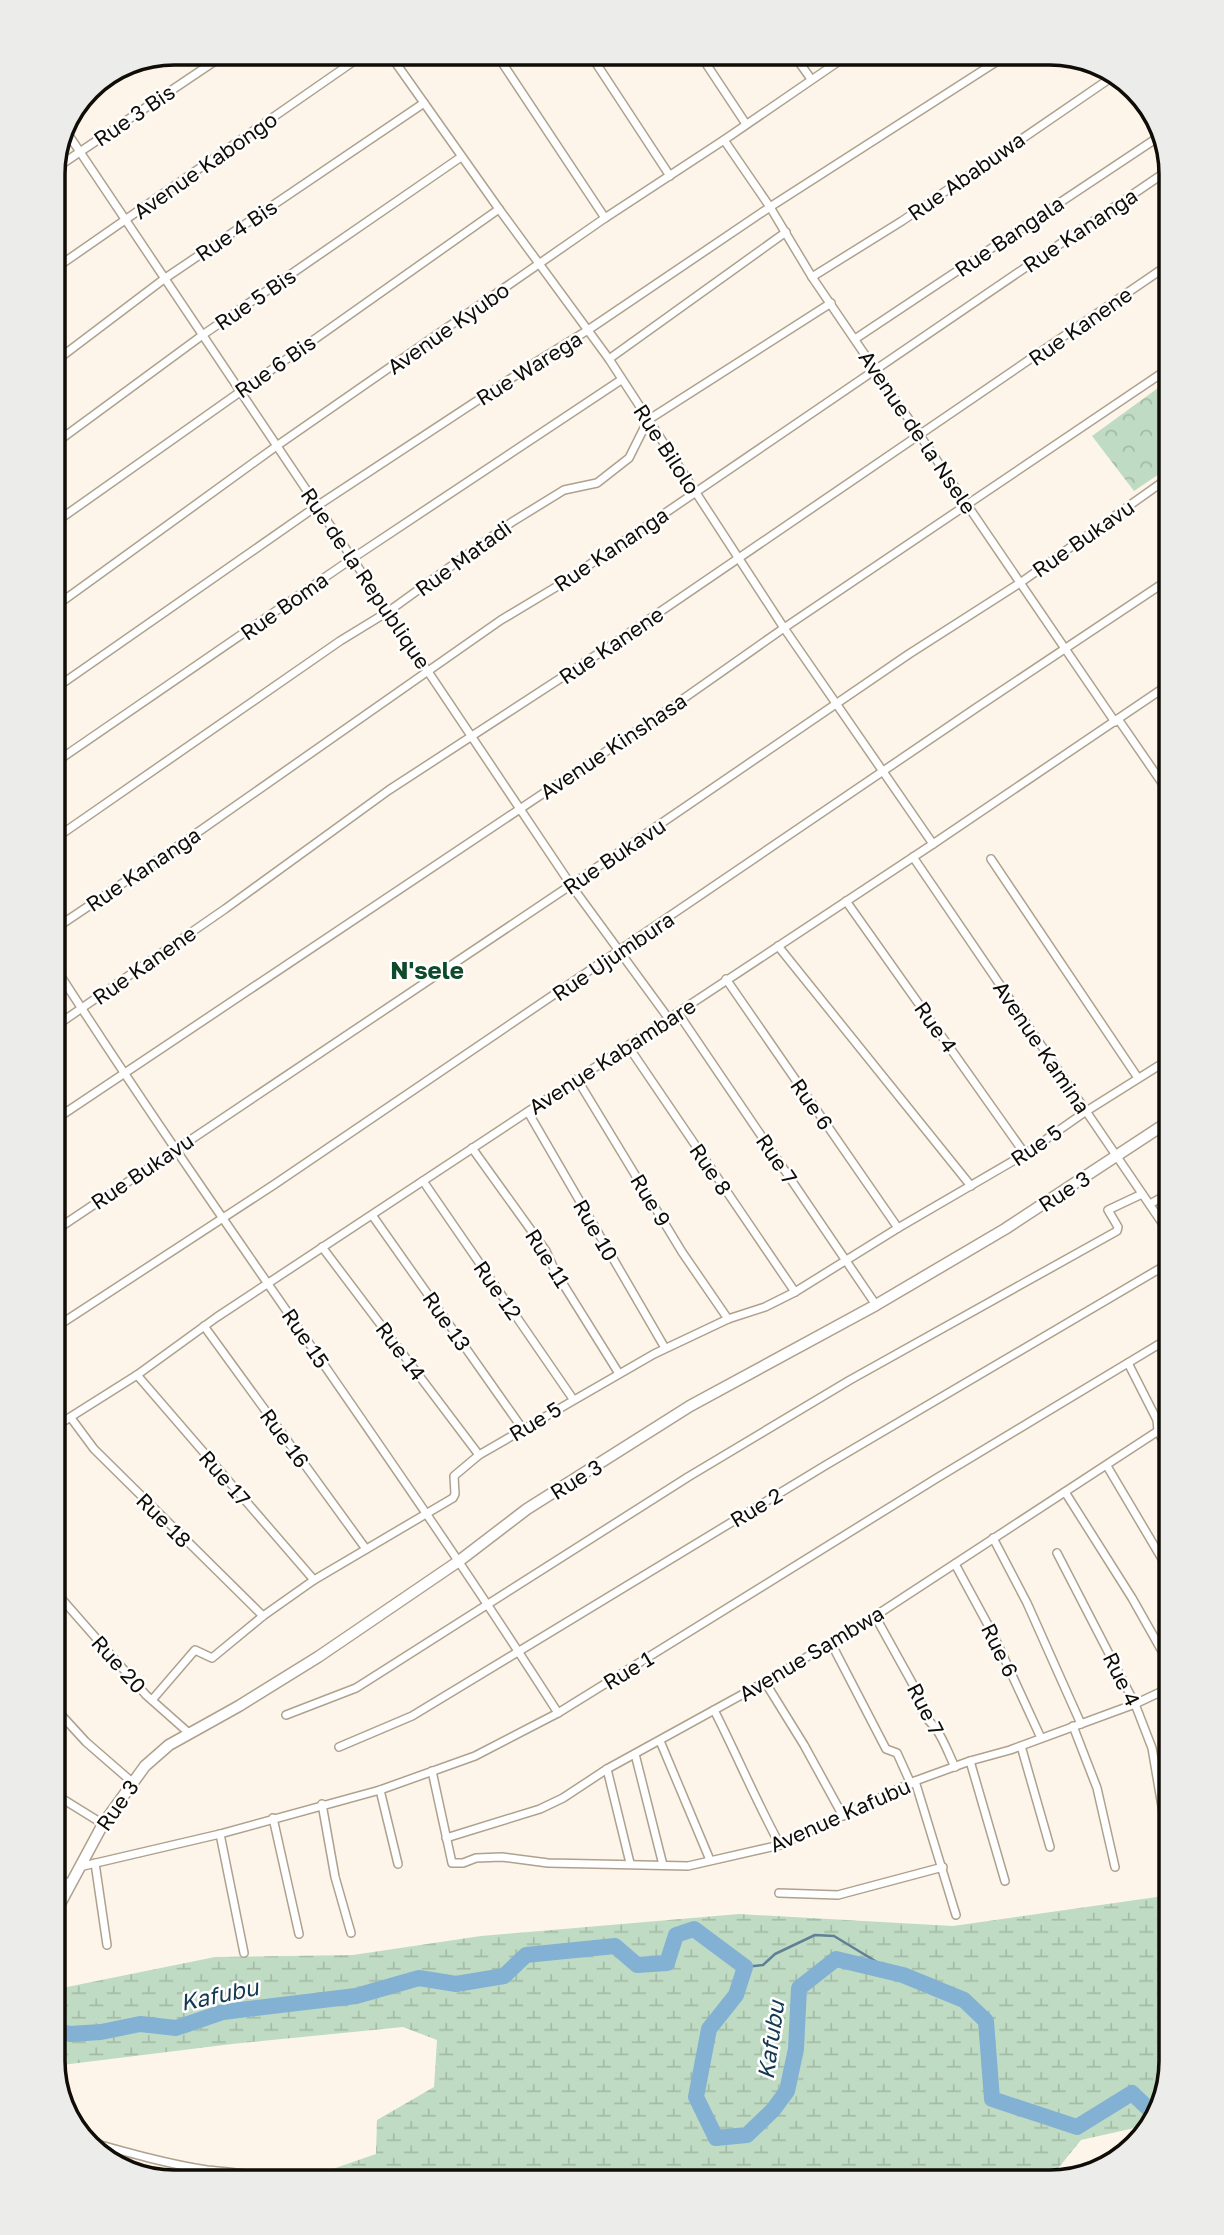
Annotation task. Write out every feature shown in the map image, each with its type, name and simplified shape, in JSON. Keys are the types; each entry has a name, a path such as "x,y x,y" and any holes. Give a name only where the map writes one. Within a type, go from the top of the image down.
{"street":[{"name":"Rue 3 Bis","path":"66,161 209,65"},
{"name":"Avenue Kabongo","path":"65,262 350,65"},
{"name":"Rue Bilolo","path":"397,65 609,359 784,628 933,844"},
{"path":"504,65 605,218"},
{"path":"597,65 670,176"},
{"path":"707,65 746,124"},
{"path":"801,65 811,79"},
{"name":"Avenue Kyubo","path":"65,599 278,445 605,218 833,65"},
{"name":"Rue Warega","path":"65,682 317,506 589,330 770,207 991,65"},
{"name":"Rue Ababuwa","path":"812,278 902,221 1107,81"},
{"name":"Rue 4 Bis","path":"65,354 164,279 424,103"},
{"name":"Rue de la Republique","path":"71,139 571,885 669,1019"},
{"name":"Avenue de la Nsele","path":"724,140 786,232 812,278 967,506 1159,779"},
{"name":"Rue Bangala","path":"855,339 1153,140"},
{"name":"Rue 5 Bis","path":"65,436 204,334 461,157"},
{"name":"Rue Kananga","path":"65,922 501,620 561,584 1159,176"},
{"name":"Rue 6 Bis","path":"65,516 499,209"},
{"path":"609,359 786,232"},
{"name":"Rue Kanene","path":"65,1020 389,790 921,436 1159,271"},
{"name":"Rue Matadi","path":"65,831 340,640 389,611 503,528 564,490 597,483 624,464 648,420 831,303"},
{"name":"Avenue Kinshasa","path":"65,1113 653,720 784,628 1159,375"},
{"name":"Rue Boma","path":"65,756 353,558 621,380"},
{"name":"Rue Bukavu","path":"65,1224 838,705 909,654 1020,583 1159,485"},
{"name":"Rue Ujumbura","path":"65,1321 620,951 1159,586"},
{"name":"Avenue Kabambare","path":"65,1421 137,1375 204,1326 322,1247 913,858 1159,691"},
{"name":"Avenue Kamina","path":"913,858 1159,1218"},
{"path":"991,859 1138,1079"},
{"name":"Rue 4","path":"846,901 1025,1154"},
{"path":"778,946 971,1186"},
{"name":"Rue 6","path":"726,979 898,1228"},
{"name":"Rue 15","path":"65,983 222,1218 459,1561 558,1713"},
{"name":"Rue 7","path":"678,1013 876,1305"},
{"name":"Rue 8","path":"628,1046 795,1292"},
{"name":"Rue 5","path":"152,1700 194,1650 212,1658 262,1616 314,1580 453,1499 454,1476 479,1455 618,1372 728,1319 765,1307 795,1292 1025,1154 1159,1066"},
{"name":"Rue 9","path":"577,1079 682,1252 728,1319"},
{"name":"Rue 10","path":"528,1111 665,1348"},
{"name":"Rue 3","path":"65,1892 103,1824 132,1782 158,1753 318,1657 459,1561 527,1509 690,1406 876,1305 1005,1229 1159,1128"},
{"name":"Rue 11","path":"472,1147 546,1251 555,1271 618,1372"},
{"name":"Rue 12","path":"424,1181 573,1399"},
{"path":"286,1715 356,1688 626,1514 850,1380 1117,1231 1118,1227 1108,1210 1142,1194"},
{"path":"1150,1204 1159,1199"},
{"name":"Rue 13","path":"372,1215 522,1428"},
{"name":"Rue 14","path":"322,1247 479,1455"},
{"name":"Rue 2","path":"339,1747 412,1716 804,1478 1159,1269"},
{"name":"Rue 16","path":"204,1326 366,1549"},
{"name":"Rue 1","path":"78,1867 219,1834 380,1790 475,1756 558,1713 1159,1345"},
{"path":"1128,1363 1157,1420 1158,1432"},
{"name":"Rue 17","path":"137,1375 314,1580"},
{"name":"Rue 18","path":"71,1418 93,1449 262,1616"},
{"name":"Avenue Sambwa","path":"446,1838 540,1809 563,1798 607,1769 765,1682 875,1616 1158,1432"},
{"path":"1107,1466 1159,1554"},
{"path":"1065,1492 1159,1646"},
{"path":"993,1538 1027,1603 1077,1725 1097,1788 1115,1867"},
{"name":"Rue 4","path":"1058,1553 1135,1704 1152,1748 1159,1789"},
{"name":"Rue 6","path":"955,1564 994,1636 1041,1738"},
{"name":"Rue 20","path":"65,1603 152,1700 190,1734"},
{"name":"Rue 7","path":"875,1616 921,1699 921,1710 926,1720 936,1729 955,1767"},
{"path":"831,1643 886,1749 897,1753 913,1783 943,1867 956,1915"},
{"path":"765,1682 843,1816"},
{"name":"Avenue Kafubu","path":"446,1838 452,1863 463,1863 476,1858 502,1857 548,1863 688,1866 780,1845 913,1783 970,1761 1021,1746 1159,1693"},
{"path":"714,1710 780,1845"},
{"path":"65,1720 132,1782"},
{"path":"660,1741 710,1860"},
{"path":"1021,1746 1050,1847"},
{"path":"635,1754 663,1865"},
{"path":"970,1761 1005,1881"},
{"path":"607,1769 630,1863"},
{"path":"432,1771 446,1838"},
{"path":"380,1790 398,1864"},
{"path":"65,1801 103,1824"},
{"path":"322,1804 335,1877 351,1933"},
{"path":"273,1818 299,1934"},
{"path":"219,1834 244,1954"},
{"path":"94,1863 107,1945"},
{"path":"779,1893 838,1895 943,1867"},
{"path":"65,1882 69,1884"},
{"path":"107,2147 208,2170"}],"green space":[{"path":"1158,388 1159,474 1134,491 1092,436"},
{"path":"1159,1897 1158,2075 1151,2103 1137,2127 1081,2140 1057,2169 1050,2170 330,2170 376,2154 377,2120 434,2087 437,2040 403,2027 65,2065 65,1987 215,1957 353,1955 481,1936 739,1914 953,1926"}],"waterway":[{"name":"Kafubu","path":"65,2033 101,2032 140,2024 176,2028 223,2012 356,1996 419,1978 456,1984 504,1976 526,1955 615,1946 637,1965 667,1963 676,1935 694,1929 745,1967 736,1995 709,2029 696,2097 716,2138 747,2135 773,2110 787,2091 796,2049 799,1988 836,1959 903,1975 964,2000 986,2021 992,2099 1077,2127 1132,2093 1148,2108"},
{"path":"745,1967 763,1965 775,1954 815,1935 834,1936 895,1973"}],"district":[{"name":"N'sele","path":"427,969"}]}
